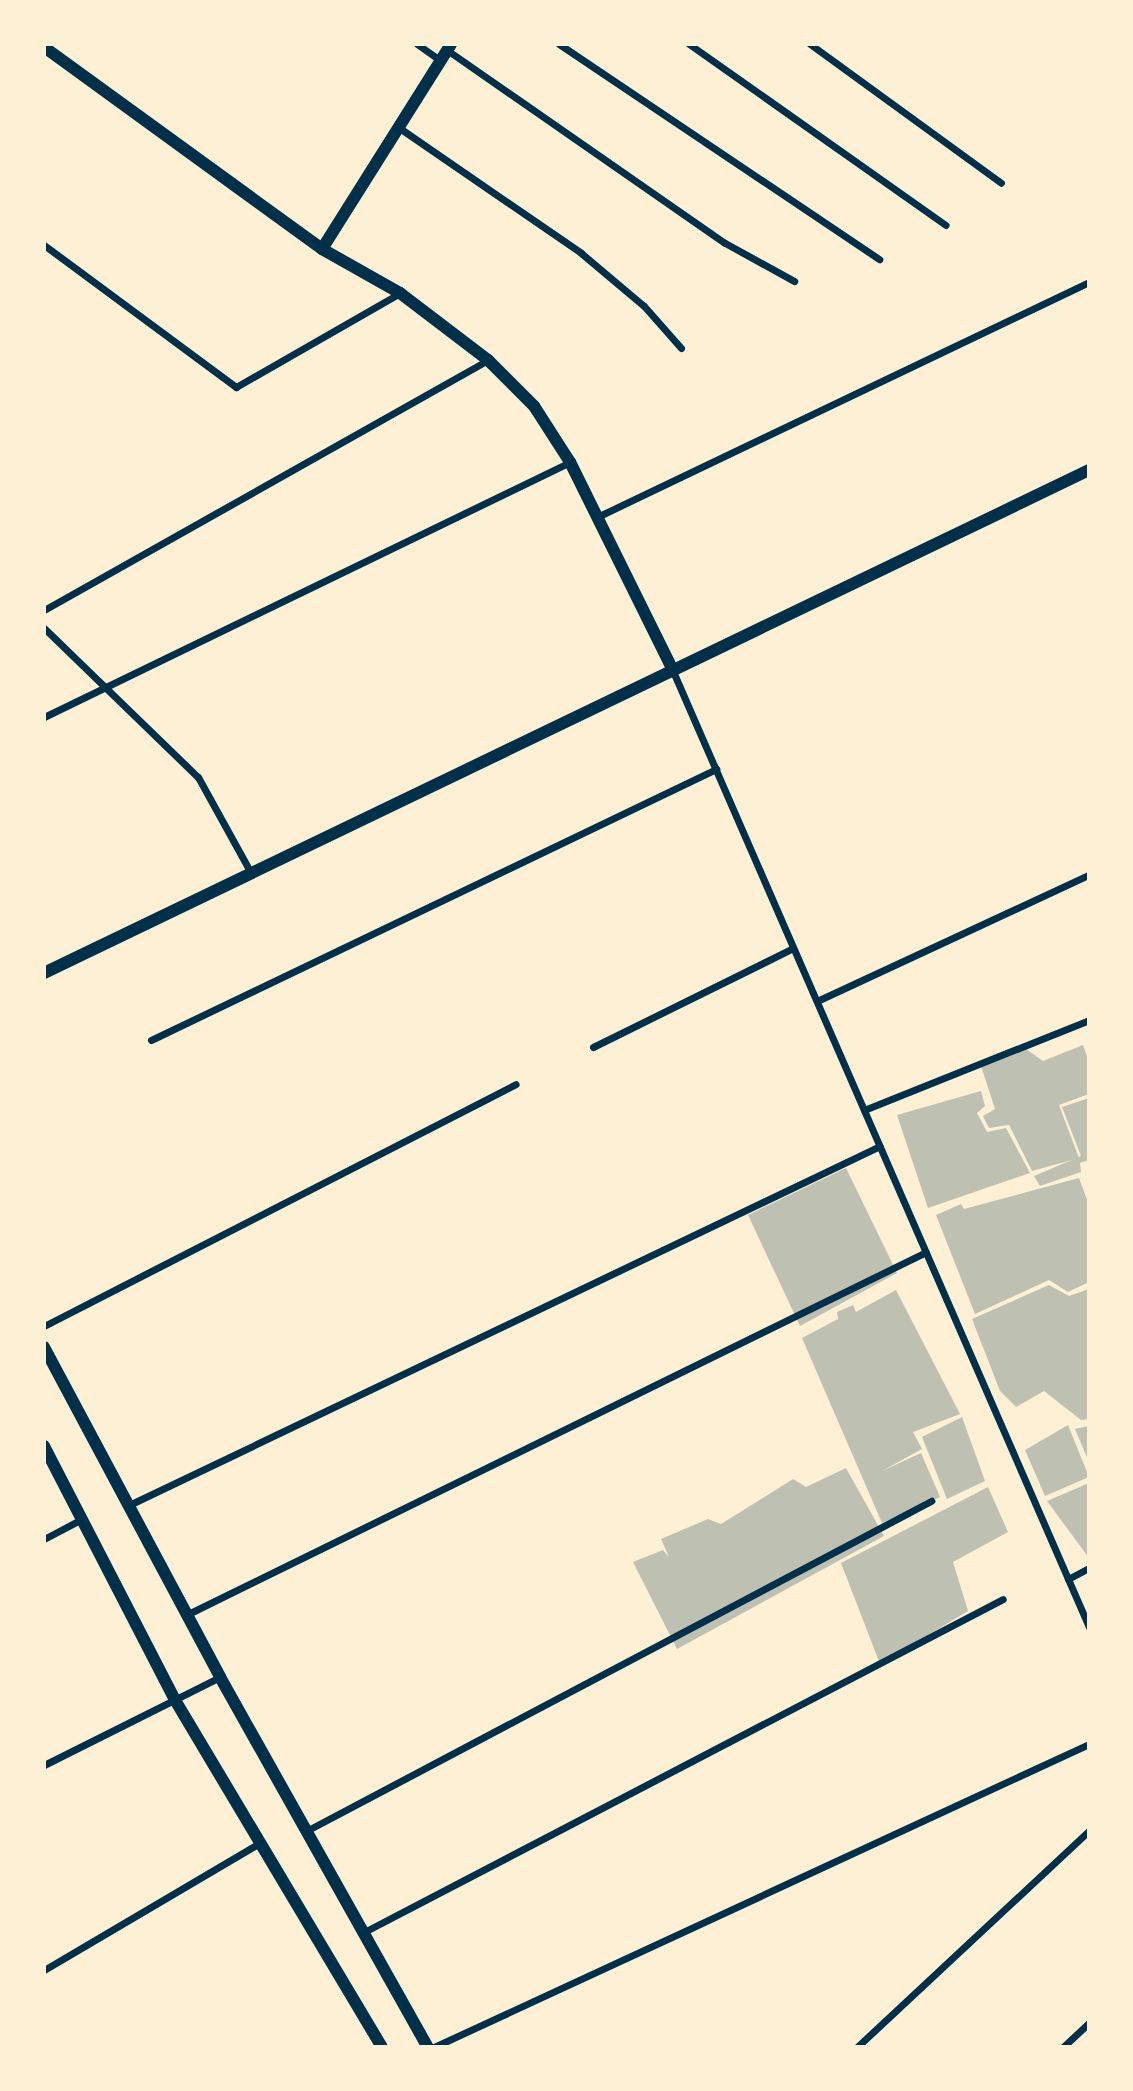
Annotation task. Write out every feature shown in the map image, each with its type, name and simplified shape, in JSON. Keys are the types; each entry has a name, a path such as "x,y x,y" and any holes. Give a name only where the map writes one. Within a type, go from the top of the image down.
{"street":[{"path":"417,44 446,51 725,243 794,281"},
{"path":"559,44 879,259"},
{"path":"689,44 946,225"},
{"path":"810,44 1001,183"},
{"path":"44,47 322,249 400,292 488,360 534,406 570,463 671,668 1089,1627"},
{"path":"322,249 446,51"},
{"path":"398,127 581,253 644,306 681,348"},
{"path":"44,245 236,387 400,292"},
{"path":"597,517 1089,282"},
{"path":"44,610 488,360"},
{"path":"44,717 570,463"},
{"path":"44,973 671,668 1089,470"},
{"path":"44,628 198,777 251,873"},
{"path":"151,1040 716,769"},
{"path":"817,1000 1089,875"},
{"path":"593,1047 793,948"},
{"path":"864,1110 1089,1020"},
{"path":"44,1326 516,1084"},
{"path":"129,1505 880,1146"},
{"path":"186,1615 926,1252"},
{"path":"44,1347 220,1677 366,1931 428,2047"},
{"path":"44,1446 175,1700 382,2047"},
{"path":"308,1830 931,1502"},
{"path":"44,1539 82,1519"},
{"path":"1068,1578 1089,1568"},
{"path":"366,1931 1003,1600"},
{"path":"44,1765 220,1677"},
{"path":"434,2047 1089,1745"},
{"path":"857,2047 1089,1831"},
{"path":"44,1970 260,1843"},
{"path":"1063,2047 1089,2023"}],"building":[{"path":"1083,1045 1089,1062 1089,1094 1059,1105 1079,1158 1032,1171 1009,1125 989,1128 983,1116 995,1109 981,1066 1026,1049 1043,1061"},
{"path":"981,1091 985,1106 977,1113 987,1132 1006,1128 1030,1173 928,1208 897,1115"},
{"path":"1089,1098 1089,1160 1080,1163 1081,1172 1040,1186 1034,1176 1081,1156 1062,1107"},
{"path":"846,1168 897,1273 800,1326 748,1215"},
{"path":"1079,1178 1089,1205 1089,1282 1068,1292 1049,1280 975,1314 936,1215 961,1204 964,1209"},
{"path":"1049,1285 1069,1296 1089,1289 1089,1419 1081,1420 1044,1391 1016,1407 1000,1391 972,1319"},
{"path":"896,1290 960,1414 913,1432 922,1449 882,1471 921,1453 940,1497 882,1523 802,1338 838,1319 837,1312 853,1305 856,1312"},
{"path":"962,1417 985,1481 947,1499 922,1437"},
{"path":"1068,1425 1089,1477 1045,1496 1025,1450"},
{"path":"1089,1426 1089,1462 1075,1429"},
{"path":"846,1468 884,1536 677,1649 633,1562 663,1550 669,1557 661,1539 708,1519 721,1524 793,1479 806,1487"},
{"path":"1089,1483 1089,1558 1047,1501"},
{"path":"988,1487 1008,1532 953,1562 968,1611 880,1664 841,1563"}]}
